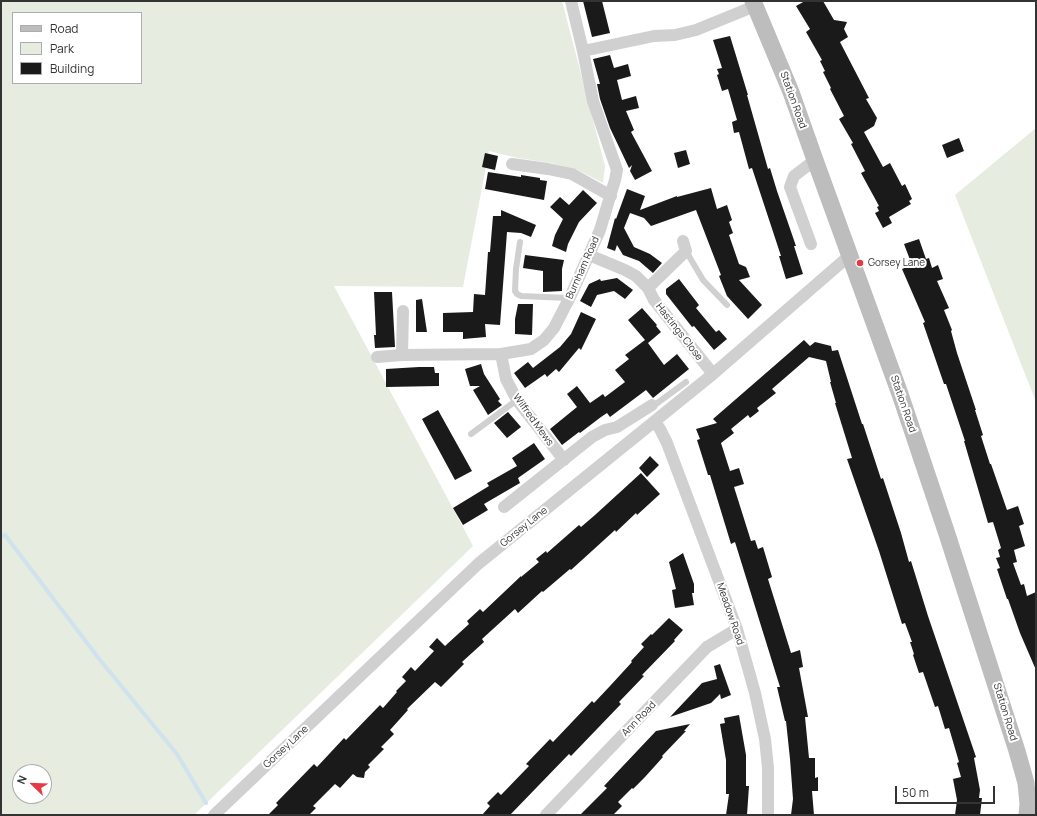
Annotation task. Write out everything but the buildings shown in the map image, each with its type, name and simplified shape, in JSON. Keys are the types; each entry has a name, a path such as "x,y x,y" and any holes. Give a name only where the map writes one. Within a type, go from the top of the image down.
{"street":[{"name":"Burnham Road","path":"377,357 402,355 501,354 531,349 544,340 554,328 570,298 600,230 616,180 617,170 593,101 571,1"},
{"path":"583,50 654,36 696,30 754,3"},
{"name":"Station Road","path":"754,3 792,92 849,256 900,394 996,684 1026,782 1028,804 1027,815"},
{"path":"811,244 790,187 794,176 815,160"},
{"path":"512,164 572,174 610,196"},
{"path":"648,288 684,246"},
{"name":"Hastings Close","path":"589,254 636,276 648,288 654,300 713,374"},
{"name":"Gorsey Lane","path":"214,815 478,564 713,374 849,256"},
{"path":"402,355 403,311"},
{"name":"Wilfred Mews","path":"501,354 506,379 517,400 564,460"},
{"path":"504,508 592,437 605,430 617,427 652,405"},
{"name":"Meadow Road","path":"655,422 668,443 737,629 755,693 765,739 768,768 768,815"},
{"name":"Ann Road","path":"546,815 707,647 737,629"}],"lane":[{"path":"520,242 516,269 515,291 517,294 521,296 570,298"},
{"path":"684,246 703,280 728,305"},
{"path":"652,405 656,404 686,382"},
{"path":"471,434 517,400"}],"green space":[{"path":"1,1 562,1 605,166 603,183 578,170 551,163 518,158 489,151 463,287 334,286 473,546 194,815 1,815"},
{"path":"1036,128 1036,402 955,195"}],"waterway":[{"path":"1,537 5,535 100,660 177,754 206,803"}],"place":[{"name":"Gorsey Lane","path":"860,263"}]}
